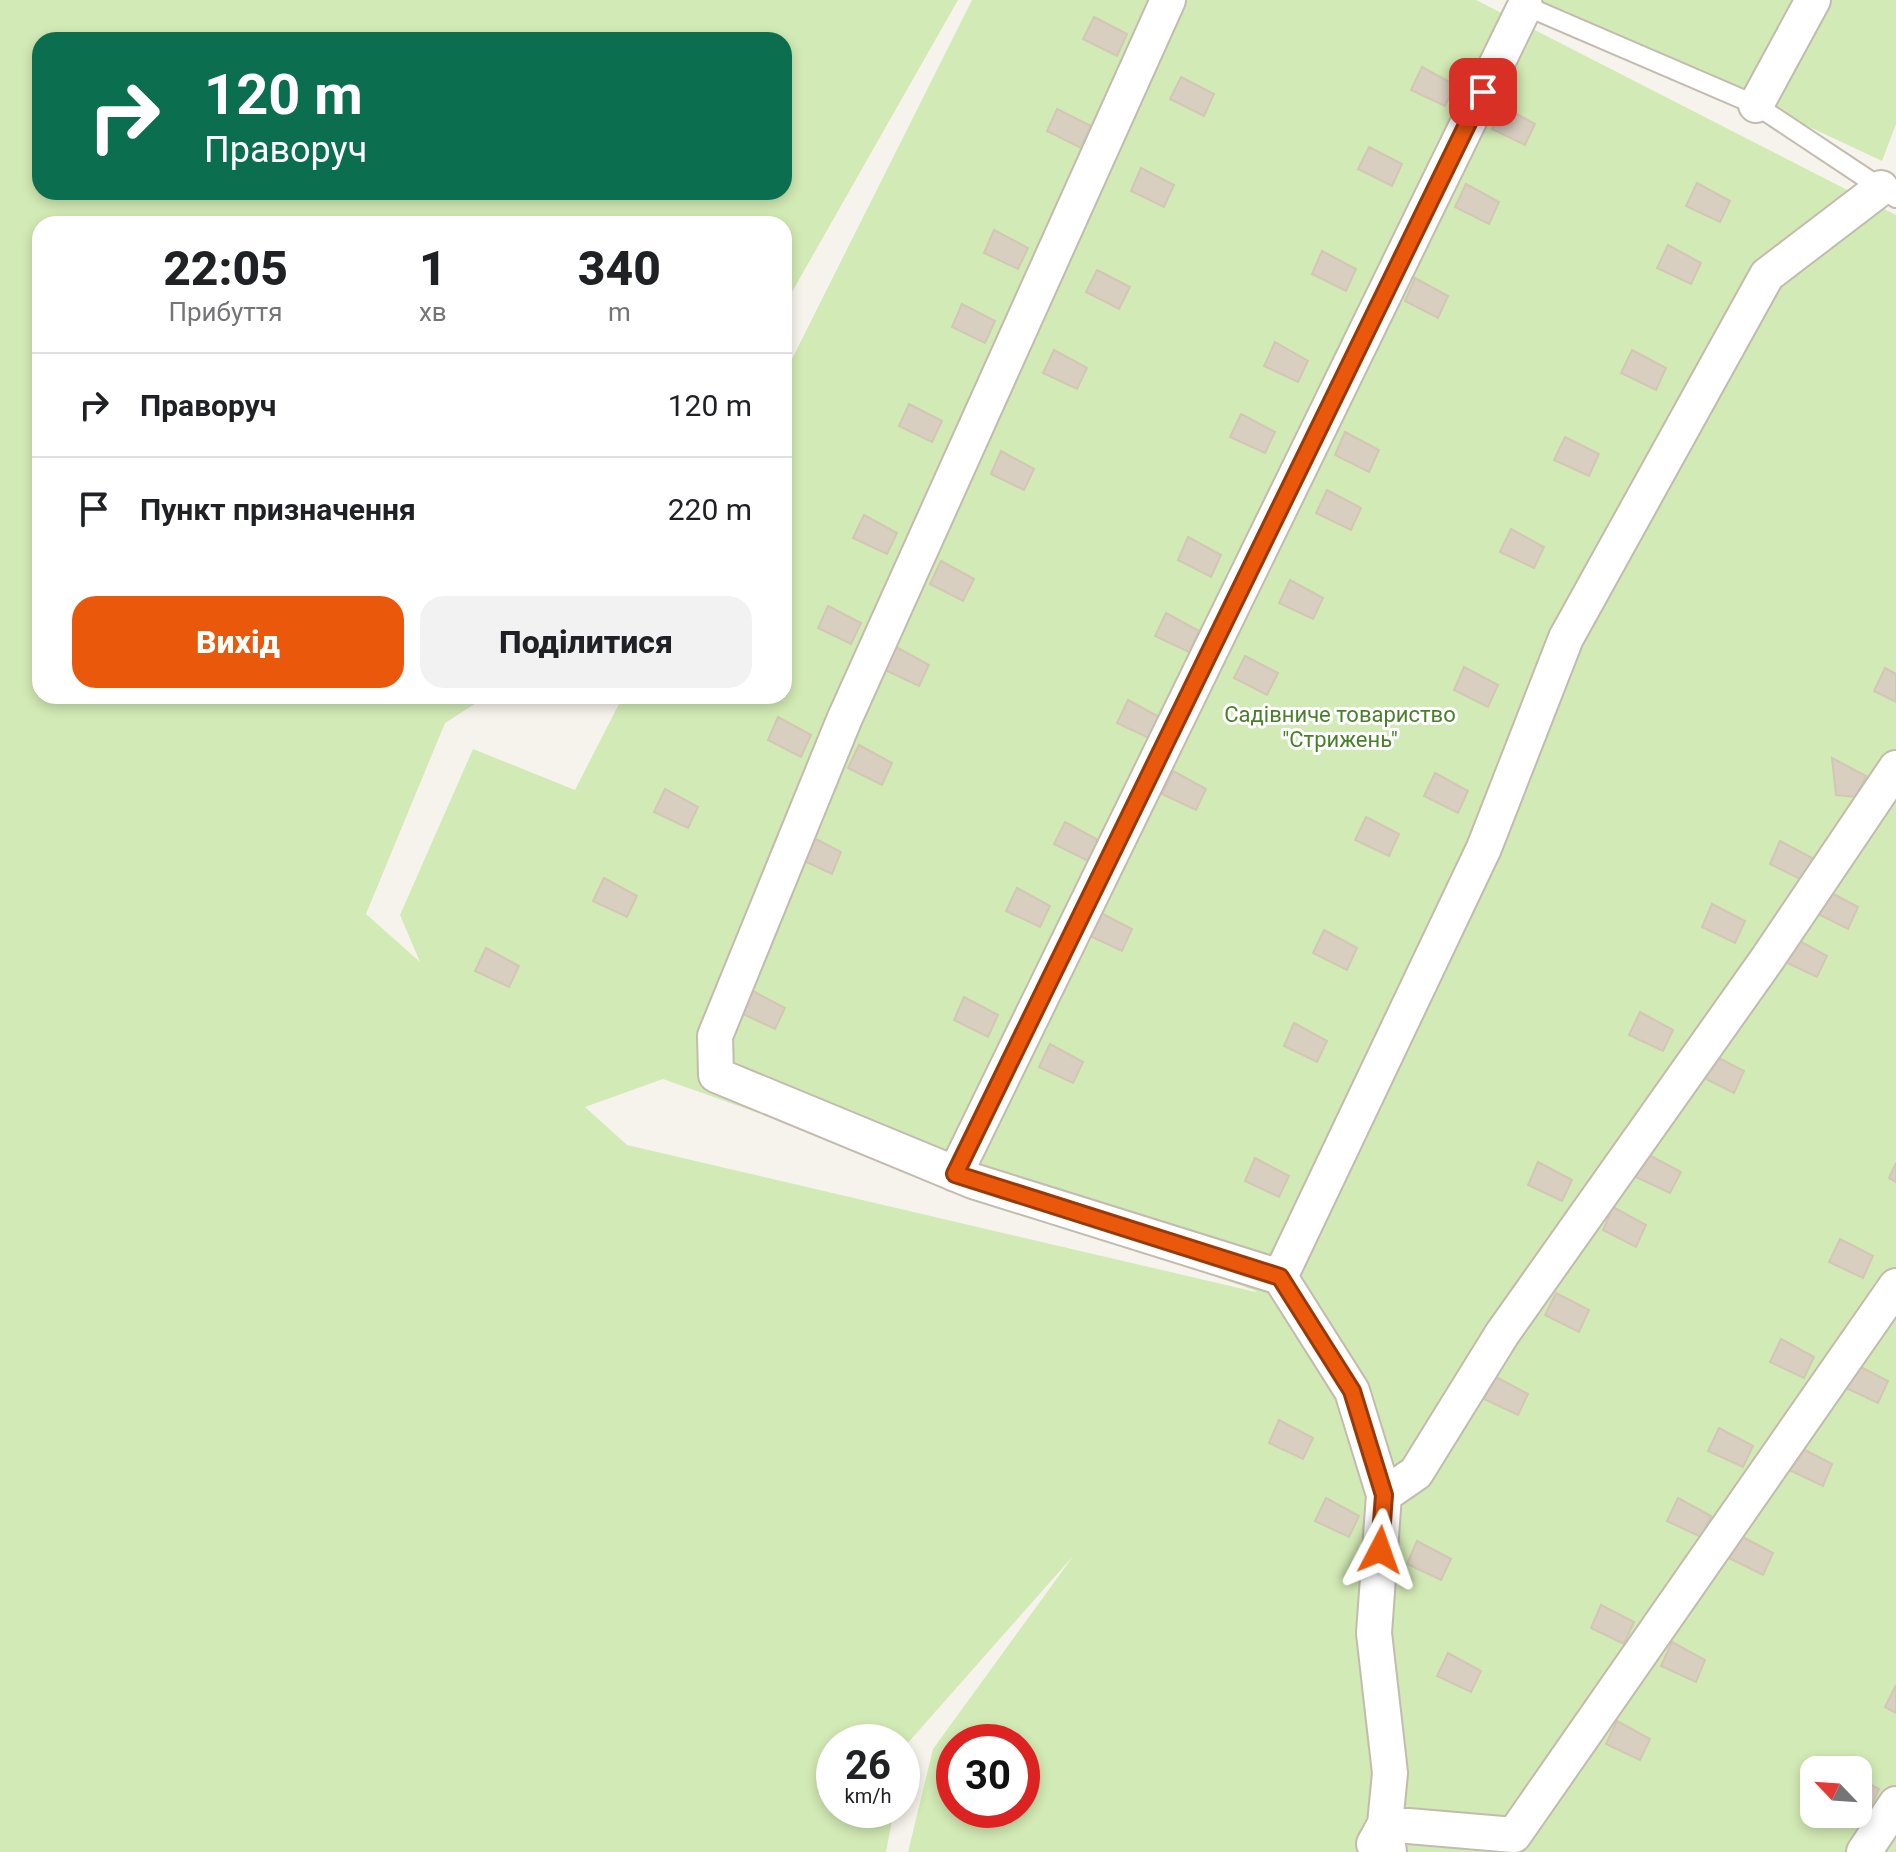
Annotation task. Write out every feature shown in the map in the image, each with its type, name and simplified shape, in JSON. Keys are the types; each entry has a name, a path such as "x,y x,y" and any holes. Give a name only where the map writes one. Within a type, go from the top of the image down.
{"street":[{"path":"1168,0 844,720 715,1036 716,1075 955,1174 1280,1277 1352,1391 1384,1495 1374,1633 1390,1773 1381,1843 1514,1835 1896,1286"},
{"path":"1756,105 1813,0"},
{"path":"955,1174 1519,3"},
{"path":"1280,1277 1484,848 1566,638 1767,275 1889,193"},
{"path":"1384,1495 1416,1473 1502,1334 1768,958 1896,768"},
{"path":"1864,1852 1896,1804"}],"lane":[{"path":"1519,3 1756,105 1889,193"}],"green space":[{"name":"Садівниче товариство \"Стрижень\"","path":"0,0 958,0 792,292 792,216 32,216 32,704 475,704 445,723 366,914 420,962 400,915 473,749 575,790 619,704 792,704 792,359 972,0 1476,0 1896,215 1896,1852 908,1852 914,1828 920,1828 920,1803 936,1745 936,1828 1040,1828 1040,1724 951,1724 1074,1555 920,1729 920,1724 816,1724 816,1828 891,1828 886,1852 0,1852","holes":["663,1079 1256,1291 627,1145 585,1107"]},
{"path":"1539,0 1896,0 1896,124 1882,161"}],"building":[{"path":"1094,17 1127,34 1117,56 1083,39"},
{"path":"1422,67 1455,85 1445,106 1411,90"},
{"path":"1181,77 1214,94 1204,116 1170,99"},
{"path":"1502,106 1535,124 1525,145 1492,129"},
{"path":"1057,109 1091,126 1081,148 1047,131"},
{"path":"1369,147 1402,164 1392,186 1358,169"},
{"path":"1141,168 1174,185 1164,207 1131,191"},
{"path":"1697,183 1730,201 1720,222 1686,206"},
{"path":"1466,184 1499,202 1489,224 1455,207"},
{"path":"994,230 1028,248 1018,269 984,253"},
{"path":"1668,245 1701,263 1691,284 1657,268"},
{"path":"1322,251 1356,269 1346,291 1312,274"},
{"path":"1097,270 1130,287 1119,309 1086,292"},
{"path":"1415,278 1448,296 1438,318 1405,301"},
{"path":"962,304 995,321 985,343 952,327"},
{"path":"1275,342 1308,361 1298,382 1264,366"},
{"path":"1054,350 1087,368 1077,389 1043,373"},
{"path":"1632,350 1666,368 1656,390 1621,373"},
{"path":"909,404 942,421 932,442 899,426"},
{"path":"1241,414 1275,432 1265,453 1230,437"},
{"path":"1345,432 1379,450 1369,472 1335,455"},
{"path":"1565,437 1599,454 1589,476 1554,460"},
{"path":"1001,451 1034,469 1024,490 991,474"},
{"path":"1327,490 1361,508 1351,530 1316,513"},
{"path":"864,515 897,533 887,554 853,538"},
{"path":"1511,529 1544,547 1534,568 1500,552"},
{"path":"1188,537 1221,555 1211,577 1178,560"},
{"path":"941,561 974,579 963,601 930,584"},
{"path":"1290,580 1323,598 1313,619 1279,603"},
{"path":"828,606 861,623 851,644 818,628"},
{"path":"1166,613 1199,631 1189,652 1155,636"},
{"path":"896,647 929,665 919,686 885,670"},
{"path":"1245,656 1278,673 1267,695 1234,678"},
{"path":"1464,667 1498,685 1488,707 1454,690"},
{"path":"1885,668 1896,674 1896,702 1874,691"},
{"path":"1128,700 1161,718 1151,739 1117,723"},
{"path":"778,717 811,735 801,757 768,740"},
{"path":"859,745 892,763 882,785 848,768"},
{"path":"1832,758 1866,776 1856,797 1836,795"},
{"path":"1173,771 1206,789 1196,810 1162,794"},
{"path":"1435,773 1468,791 1458,813 1424,796"},
{"path":"665,789 698,807 688,828 654,812"},
{"path":"1366,817 1399,834 1389,856 1355,840"},
{"path":"1065,822 1098,840 1088,861 1054,844"},
{"path":"808,835 841,852 832,874 798,858"},
{"path":"1780,841 1814,859 1804,881 1770,864"},
{"path":"604,878 637,896 627,917 593,901"},
{"path":"1017,888 1050,906 1040,927 1006,911"},
{"path":"1824,889 1858,907 1848,929 1814,912"},
{"path":"1712,904 1745,921 1735,943 1702,927"},
{"path":"1099,912 1132,929 1122,951 1088,935"},
{"path":"1324,930 1357,948 1347,970 1313,953"},
{"path":"1794,938 1827,956 1817,977 1783,961"},
{"path":"486,948 519,966 509,987 475,971"},
{"path":"751,990 785,1008 775,1029 741,1013"},
{"path":"964,997 998,1015 988,1037 954,1020"},
{"path":"1640,1012 1673,1030 1663,1051 1629,1035"},
{"path":"1294,1023 1327,1041 1317,1062 1284,1046"},
{"path":"1050,1044 1083,1062 1073,1083 1039,1067"},
{"path":"1711,1054 1744,1071 1734,1093 1700,1076"},
{"path":"1647,1154 1681,1172 1670,1193 1636,1177"},
{"path":"1255,1158 1289,1176 1279,1197 1245,1181"},
{"path":"1538,1162 1572,1180 1562,1201 1528,1185"},
{"path":"1896,1163 1896,1182 1889,1178"},
{"path":"1613,1207 1646,1225 1636,1247 1603,1230"},
{"path":"1840,1239 1873,1256 1863,1278 1829,1262"},
{"path":"1556,1293 1589,1310 1579,1332 1545,1315"},
{"path":"1781,1339 1814,1357 1804,1378 1770,1362"},
{"path":"1855,1364 1888,1381 1878,1403 1844,1387"},
{"path":"1494,1376 1528,1394 1518,1415 1484,1399"},
{"path":"1279,1420 1313,1438 1303,1459 1269,1443"},
{"path":"1719,1428 1753,1446 1743,1467 1708,1451"},
{"path":"1799,1447 1832,1464 1823,1486 1789,1470"},
{"path":"1326,1498 1359,1516 1349,1537 1315,1521"},
{"path":"1678,1498 1711,1516 1701,1537 1667,1521"},
{"path":"1739,1535 1773,1553 1763,1575 1729,1558"},
{"path":"1417,1541 1451,1559 1441,1580 1407,1564"},
{"path":"1601,1605 1634,1622 1624,1644 1591,1628"},
{"path":"1672,1642 1705,1660 1696,1682 1661,1666"},
{"path":"1448,1653 1481,1671 1471,1692 1437,1676"},
{"path":"1896,1685 1896,1713 1885,1707"},
{"path":"1617,1721 1650,1739 1640,1760 1606,1744"},
{"path":"1872,1785 1879,1789 1872,1804"}],"route":[{"path":"1380,1550 1384,1495 1352,1391 1280,1277 955,1174 1483,92"}]}
